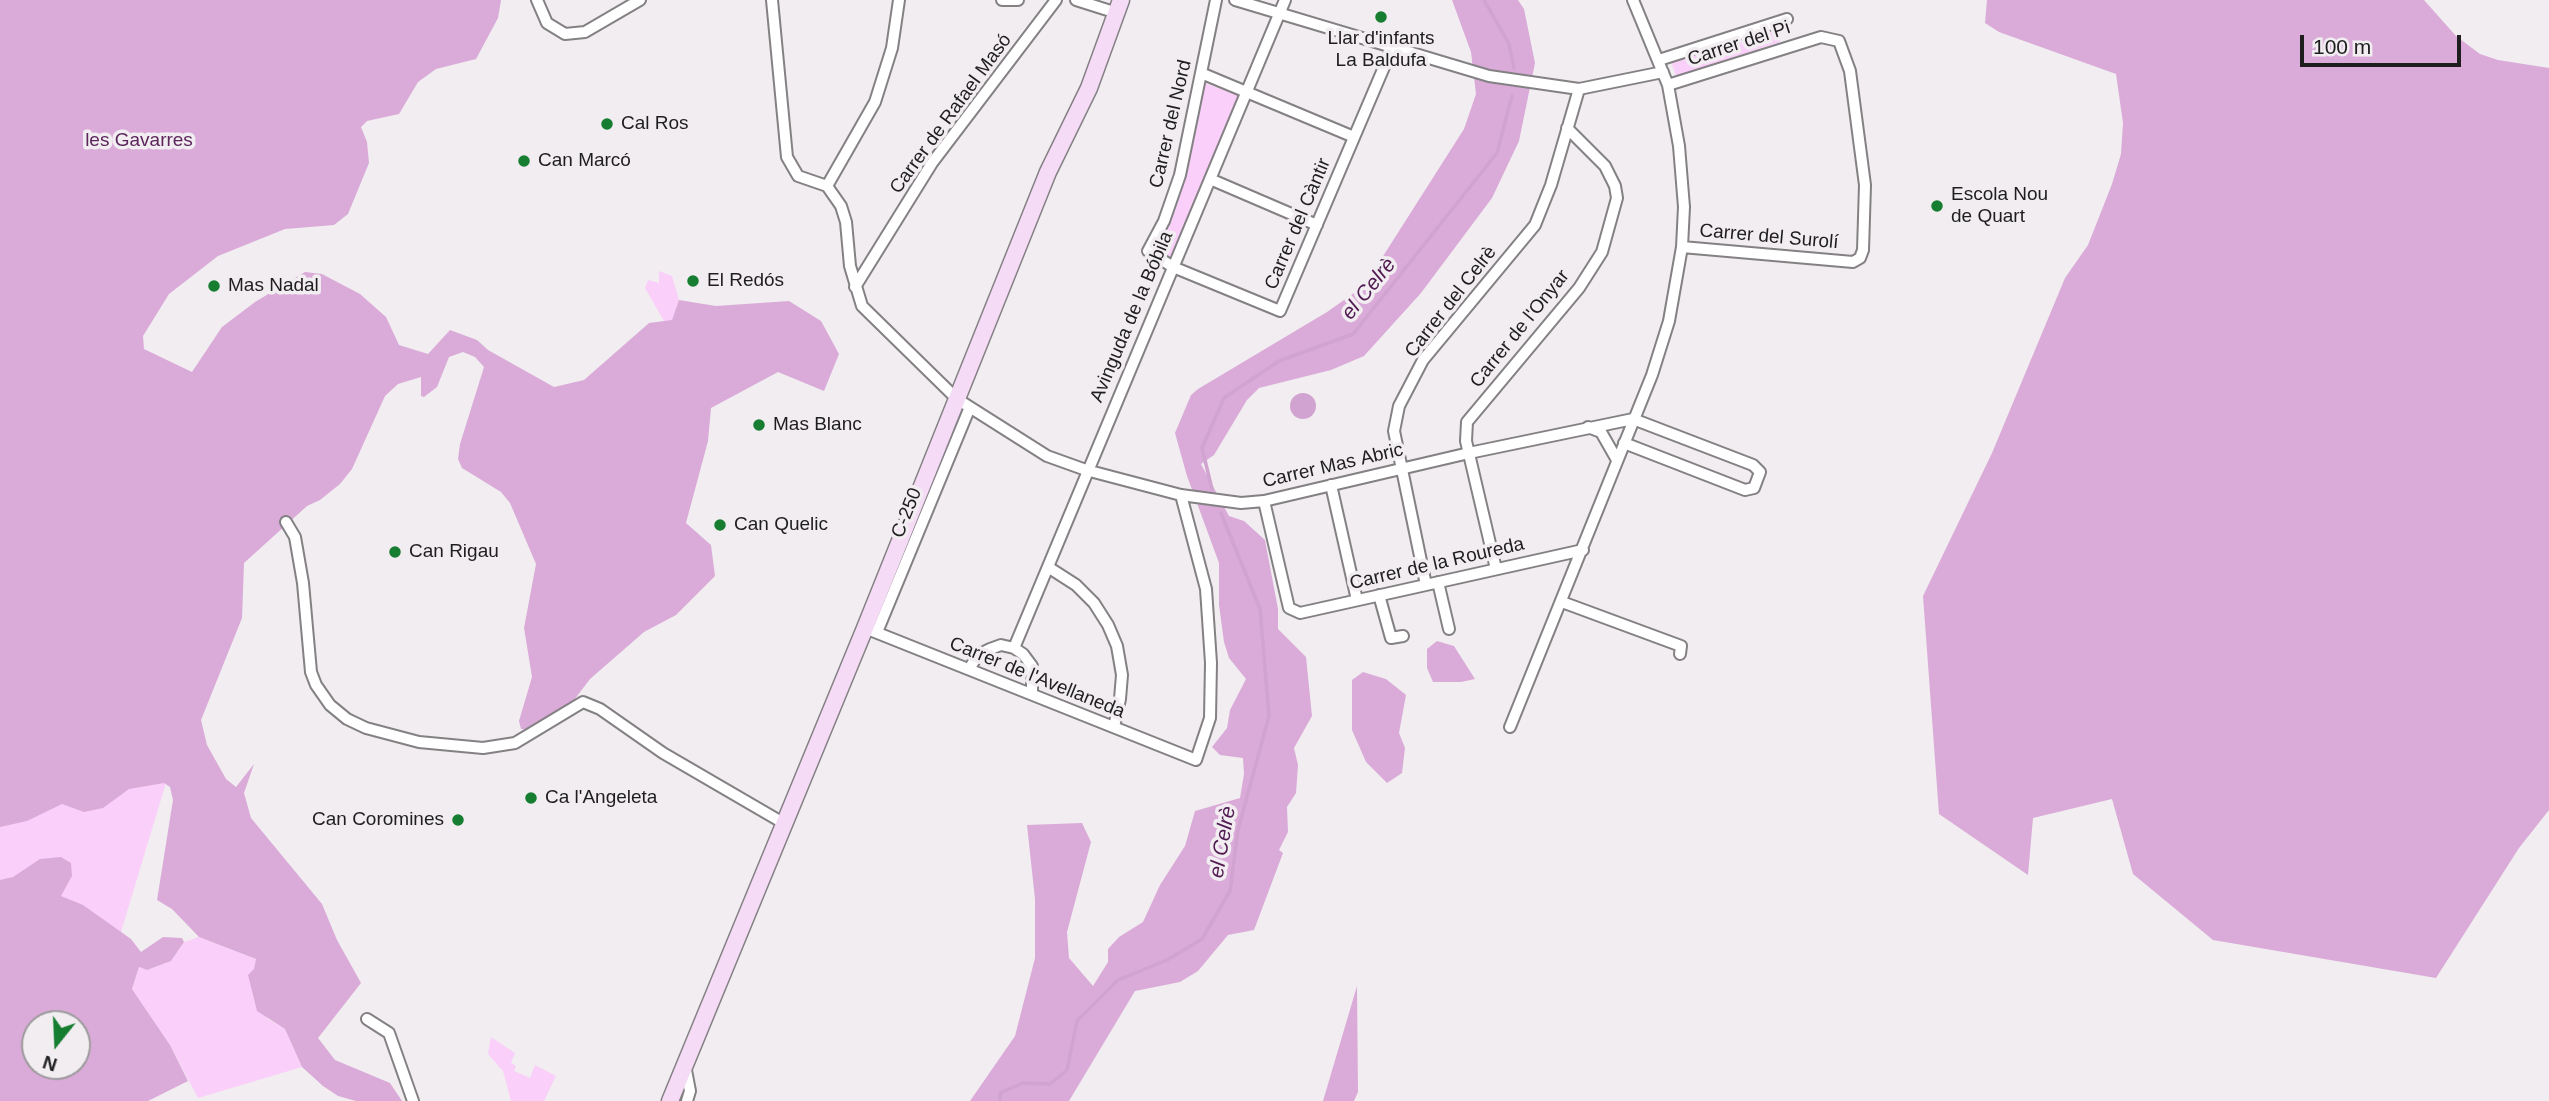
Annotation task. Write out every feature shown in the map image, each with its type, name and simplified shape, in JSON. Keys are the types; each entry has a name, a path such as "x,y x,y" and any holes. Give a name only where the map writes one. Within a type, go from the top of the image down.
{"main road":[{"name":"C-250","path":"670,1101 785,824 871,630 964,403 1048,172 1089,88 1119,6"}],"street":[{"path":"537,0 547,23 565,34 584,32 640,0"},
{"path":"772,0 787,157 798,176 827,186 841,206 846,222 855,287"},
{"path":"827,186 875,102 892,48 899,0"},
{"path":"1002,0 1018,0"},
{"name":"Carrer de Rafael Masó","path":"855,287 932,163 1056,0"},
{"path":"1076,0 1119,6"},
{"name":"Carrer del Nord","path":"1173,267 1148,251 1164,221 1180,175 1216,0"},
{"path":"1235,0 1489,76 1579,89 1663,72"},
{"name":"Avinguda de la Bóbila","path":"1013,648 1285,0"},
{"path":"1510,727 1652,375 1669,321 1682,247 1684,207 1679,146 1668,85 1633,0"},
{"name":"Carrer del Pi","path":"1658,60 1787,19"},
{"name":"Carrer del Pi","path":"1668,85 1821,37 1839,41 1845,52 1857,113 1866,217 1863,250 1860,258 1853,262"},
{"name":"Carrer del Càntir","path":"1173,267 1280,311 1393,46"},
{"path":"1201,74 1354,138"},
{"name":"Carrer del Celrè","path":"1426,585 1394,431 1399,406 1423,360 1535,225 1551,185 1579,89"},
{"name":"Carrer de l'Onyar","path":"1496,569 1469,453 1467,422 1579,288 1602,252 1617,198 1615,186 1605,166 1567,128"},
{"path":"1210,179 1317,225"},
{"name":"Carrer del Surolí","path":"1682,247 1853,262"},
{"name":"Carrer Mas Abric","path":"855,287 862,306 964,403 1046,456 1086,470 1181,495 1241,503 1264,501 1469,453 1633,419"},
{"path":"1624,443 1745,490 1754,488 1760,472 1753,465 1633,419"},
{"path":"1588,427 1601,432 1617,460"},
{"path":"1331,485 1357,600"},
{"name":"Carrer de l'Avellaneda","path":"871,630 1196,760 1209,718 1212,663 1206,589 1181,495"},
{"name":"Carrer de la Roureda","path":"1264,501 1289,608 1300,614 1583,550"},
{"path":"286,522 295,537 301,570 311,673 330,705 346,719 366,729 419,742 483,748 515,743 583,702 600,709 663,752 785,824"},
{"path":"1048,567 1076,585 1094,603 1117,646 1122,674 1114,727"},
{"path":"1438,582 1449,629"},
{"path":"1379,595 1391,638 1403,636"},
{"path":"1562,602 1681,646 1679,654"},
{"path":"969,669 978,655 990,649 1001,645 1013,648 1023,654 1032,666 1032,694"},
{"path":"367,1019 389,1033 414,1101"},
{"path":"685,1065 690,1091 687,1101"}],"shaded area":[{"path":"1775,26 1780,42 1676,76 1671,61"},
{"path":"1204,83 1239,95 1172,259 1156,249 1168,223"},
{"path":"659,271 672,276 679,300 672,321 664,321 645,288 648,280 659,283"},
{"path":"1303,393 1312,397 1316,406 1312,415 1303,419 1294,415 1290,406 1294,397"},
{"path":"0,602 168,776 91,1031 91,1010 21,1010 21,1080 76,1080 70,1101 0,1101"},
{"path":"199,937 256,959 254,969 268,1019 285,1029 302,1067 198,1098 170,1045 132,989 139,967 147,970 171,961 184,942"},
{"path":"491,1037 515,1053 511,1063 516,1066 514,1071 530,1078 535,1065 556,1076 544,1101 511,1101 503,1071 488,1054"}],"green space":[{"name":"les Gavarres","path":"0,0 501,0 498,18 476,59 436,69 418,82 399,114 367,121 361,127 367,142 369,163 348,214 334,225 285,229 218,256 169,294 143,336 144,349 192,372 222,327 255,302 305,272 322,274 360,294 386,317 399,345 428,354 450,330 477,340 488,350 554,387 584,380 649,323 672,320 679,300 716,306 789,301 821,321 839,354 824,391 778,372 711,408 708,441 686,523 711,545 715,576 676,615 644,632 590,679 571,704 530,730 521,729 519,721 532,677 524,628 536,564 510,503 501,492 462,468 458,459 460,444 484,367 475,357 463,352 449,357 437,387 424,397 421,396 421,377 398,384 385,396 352,469 340,484 320,500 307,506 244,563 242,618 201,720 207,745 226,779 236,787 254,764 244,793 251,818 322,904 337,940 361,983 318,1038 335,1060 390,1083 402,1101 356,1101 338,1096 323,1086 302,1067 285,1029 257,1011 248,975 254,969 256,959 199,937 172,909 157,900 173,800 170,787 164,783 129,789 103,808 84,812 62,804 27,821 0,827"},
{"path":"1452,0 1518,0 1524,9 1535,63 1519,141 1492,198 1421,293 1364,356 1331,370 1259,388 1247,400 1214,455 1201,464 1229,516 1244,521 1265,540 1278,609 1278,629 1306,657 1312,716 1294,748 1298,765 1296,793 1287,807 1288,832 1279,850 1283,853 1254,930 1228,935 1198,971 1180,982 1135,991 1069,1101 970,1101 1015,1036 1035,958 1035,899 1027,825 1082,823 1091,842 1067,932 1069,958 1093,986 1108,962 1108,949 1119,937 1143,922 1160,885 1185,846 1195,811 1240,798 1244,774 1243,758 1220,755 1212,747 1227,728 1230,710 1246,679 1229,658 1224,642 1219,605 1219,563 1187,476 1175,433 1191,395 1198,389 1327,312 1364,286 1464,129 1476,94 1471,52"},
{"path":"1987,0 2424,0 2456,36 2480,54 2498,60 2549,68 2549,810 2519,848 2436,978 2213,940 2133,874 2112,799 2033,818 2028,875 1939,814 1923,596 1992,453 2065,278 2088,245 2121,154 2123,123 2116,74 1999,32 1985,23"},
{"path":"1437,641 1454,646 1475,679 1433,682 1427,668 1427,649"},
{"path":"1363,672 1386,679 1406,695 1399,733 1405,748 1402,773 1387,783 1366,762 1352,730 1352,680"},
{"path":"61,857 71,863 72,876 61,896 83,905 131,939 141,952 163,937 182,938 184,942 171,961 147,970 139,967 132,989 170,1045 188,1081 148,1101 0,1101 0,880 13,877 40,859"},
{"path":"1357,986 1358,1092 1354,1101 1323,1101"}],"waterway":[{"name":"el Celrè","path":"1484,0 1509,44 1514,68"},
{"name":"el Celrè","path":"1212,489 1202,448 1224,398 1279,361 1353,334 1497,153 1512,96"},
{"name":"el Celrè","path":"1000,1101 1000,1093 1023,1083 1050,1084 1067,1070 1077,1021 1118,980 1167,960 1202,939 1230,891 1238,830 1269,716 1260,609 1221,513"}],"place":[{"name":"Llar d'infants La Baldufa","path":"1381,17"},
{"name":"Cal Ros","path":"607,124"},
{"name":"Can Marcó","path":"524,161"},
{"name":"Escola Nou de Quart","path":"1937,206"},
{"name":"El Redós","path":"693,281"},
{"name":"Mas Nadal","path":"214,286"},
{"name":"Mas Blanc","path":"759,425"},
{"name":"Can Quelic","path":"720,525"},
{"name":"Can Rigau","path":"395,552"},
{"name":"Ca l'Angeleta","path":"531,798"},
{"name":"Can Coromines","path":"458,820"}]}
